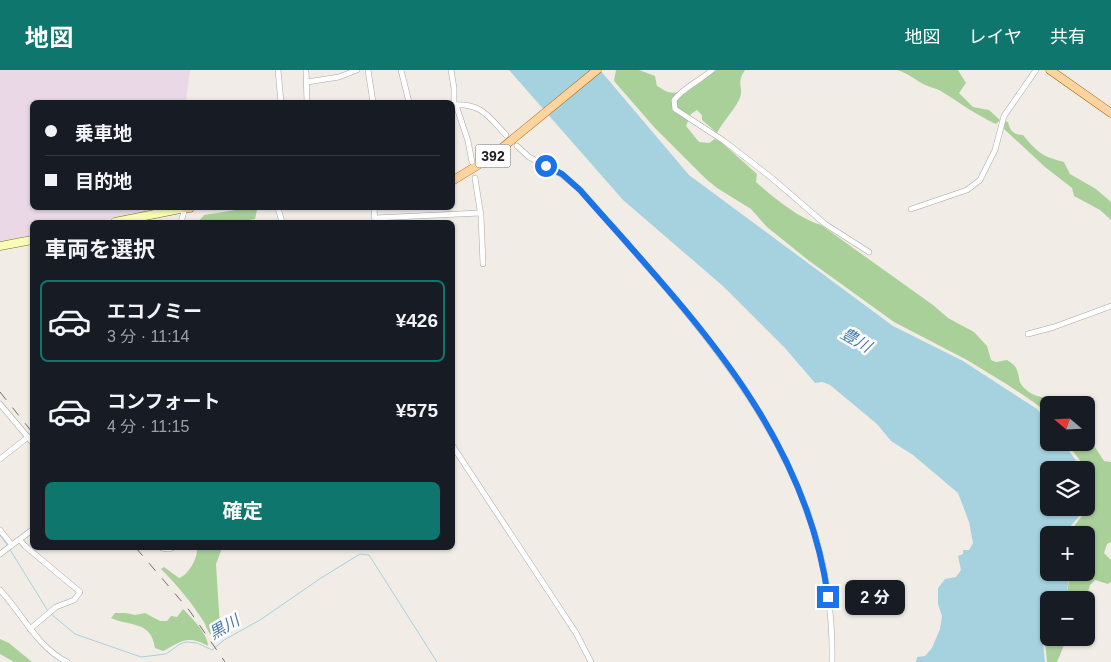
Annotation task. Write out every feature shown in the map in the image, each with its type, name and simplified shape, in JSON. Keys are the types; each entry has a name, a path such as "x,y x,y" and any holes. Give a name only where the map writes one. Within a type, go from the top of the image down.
{"main road":[{"name":"392","path":"455,180 491,157 597,70"},
{"path":"1050,70 1111,113"}],"street":[{"path":"278,70 281,100"},
{"path":"306,70 307,100"},
{"path":"306,82 339,77 356,70"},
{"path":"368,70 373,100"},
{"path":"402,70 409,100"},
{"path":"450,70 454,88 454,100"},
{"path":"712,70 701,80 681,91 674,100 675,109 724,141 773,179 825,224 869,252"},
{"path":"911,209 967,190 980,180 995,150 1004,116 1036,70"},
{"path":"455,105 478,108 506,136"},
{"path":"455,108 468,141 472,162"},
{"path":"516,146 530,157 562,174 580,190 684,308 752,399 797,481 817,540 826,581 830,613 832,662"},
{"path":"475,178 484,264"},
{"path":"125,220 175,210"},
{"path":"375,220 480,213"},
{"path":"0,246 30,240"},
{"path":"1028,334 1054,327 1111,306"},
{"path":"0,404 30,440"},
{"path":"0,459 28,437"},
{"path":"455,450 576,633 591,662"},
{"path":"0,530 12,545"},
{"path":"0,554 30,532"},
{"path":"20,540 80,592 74,600 50,612 30,629"},
{"path":"0,590 16,607 30,629 52,653 67,662"}],"shaded area":[{"path":"0,70 190,70 186,100 30,100 30,210 155,210 105,220 30,220 30,235 0,242"}],"green space":[{"path":"616,70 639,70 655,76 657,86 674,93 694,86 716,70 745,70 740,83 741,96 717,133 702,120 702,115 697,110 691,114 686,126 699,142 709,143 715,139 721,142 757,174 756,182 778,201 795,213 821,225 933,305 948,318 974,332 987,346 991,360 996,362 1007,360 1015,366 1020,383 1029,392 1040,397 1040,407 967,360 894,322 808,260 767,227 751,209 706,179 654,127 614,81"},
{"path":"897,70 958,70 966,83 959,93 973,107 989,110 1000,120 996,124 939,90 925,85"},
{"path":"1005,121 1008,122 1013,132 1023,135 1032,146 1045,156 1064,162 1070,174 1096,189 1111,202 1111,220 1100,210 1074,196 1072,188 1045,167 1004,129"},
{"path":"236,210 257,210 255,219 200,220 204,215"},
{"path":"1095,447 1104,461 1111,462 1111,542 1107,544 1104,553 1111,560 1111,582 1108,584 1095,580 1095,526 1074,526 1082,516 1095,516 1095,461 1080,461 1072,451 1095,451"},
{"path":"197,550 221,550 216,564 220,627 219,635 215,638 189,601 161,569 164,567 179,578 192,565"},
{"path":"1069,581 1094,581 1090,585 1088,591 1067,591"},
{"path":"183,609 202,631 208,646 198,641 187,640 179,642 163,651 155,648 153,639 144,629 111,618 115,613 135,615 145,613 160,621 167,621 171,616 177,617"},
{"path":"0,639 9,643 32,662 14,662 0,654"},
{"path":"1045,646 1064,646 1057,662 1047,662"}],"water":[{"name":"豊川","path":"509,70 600,70 689,175 893,326 963,361 1037,409 1040,413 1040,451 1069,451 1076,461 1040,461 1040,516 1079,516 1071,526 1040,526 1040,581 1068,581 1067,591 1040,591 1040,646 1043,646 1045,662 916,662 917,657 925,656 932,648 940,629 942,616 938,604 938,588 945,579 956,577 961,570 958,556 963,554 963,550 969,550 973,543 969,522 958,493 913,455 891,441 877,424 830,385 822,382 815,383 784,347 724,287 623,200"}],"waterway":[{"name":"黒川","path":"0,535 7,545"},
{"name":"黒川","path":"9,548 48,611"},
{"name":"黒川","path":"51,614 75,634 141,657 166,654 186,642 197,643 212,650 224,640 260,620 360,554 369,555 437,662"}],"railway":[{"path":"0,392 30,430"},
{"path":"138,550 189,610 225,662"}],"route":[{"path":"546,166 562,174 580,190 684,308 752,399 797,481 819,548 828,597"}]}
